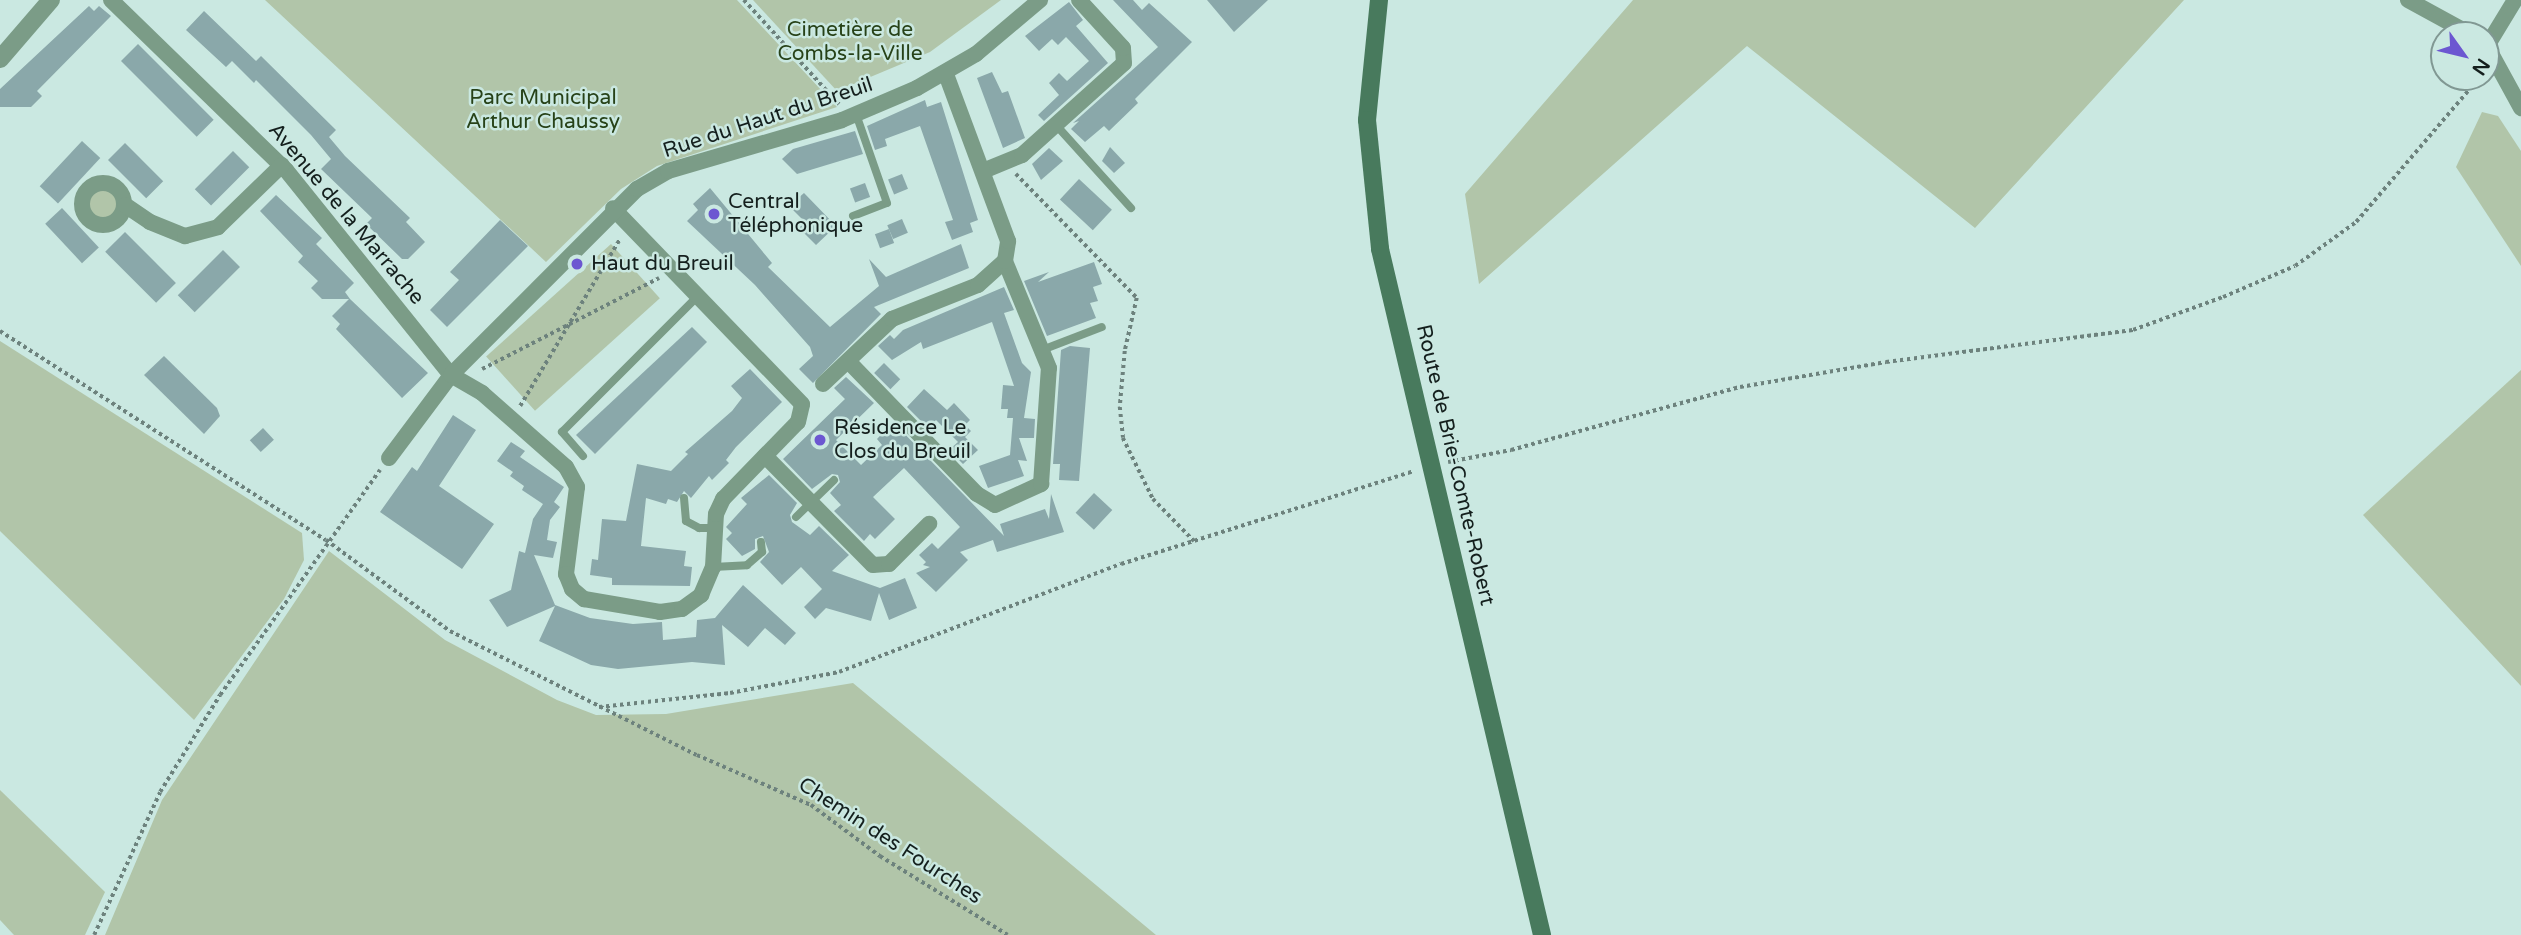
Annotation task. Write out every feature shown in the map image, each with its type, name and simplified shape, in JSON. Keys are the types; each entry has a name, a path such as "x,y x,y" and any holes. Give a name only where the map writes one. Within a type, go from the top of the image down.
{"main road":[{"name":"Route de Brie-Comte-Robert","path":"1379,0 1367,120 1370,183 1380,249 1542,935"}],"street":[{"path":"0,59 51,0"},
{"name":"Avenue de la Marrache","path":"111,0 282,165 457,378 512,419 566,467 577,487 566,575 572,589 584,599 660,612 682,609 701,595 713,567"},
{"name":"Rue du Haut du Breuil","path":"389,458 457,378 613,208 668,171 849,117 945,72 984,47 1040,0"},
{"path":"983,171 1022,155 1124,63 1123,48 1079,0"},
{"path":"2408,0 2446,21"},
{"path":"2500,24 2515,0"},
{"path":"2500,71 2521,108"},
{"path":"848,360 976,494 995,505 1041,484 1049,368 1005,261 1008,241 945,72"},
{"path":"125,205 150,222 185,236 218,227 282,165"},
{"path":"613,208 802,404 802,412 765,456 723,499 715,528 713,567"},
{"path":"823,384 892,318 978,285 1005,261"},
{"path":"765,456 873,565 889,564 929,524"}],"lane":[{"path":"849,117 887,203 853,216"},
{"path":"1056,125 1131,208"},
{"path":"583,456 562,432 697,297"},
{"path":"1042,350 1102,327"},
{"path":"796,517 834,480"},
{"path":"684,498 686,521 699,528 715,528"},
{"path":"713,567 747,565 762,552 761,542"}],"path":[{"path":"744,0 838,100 849,117"},
{"path":"599,707 730,694 839,672 1121,564 1432,465 1511,450 1740,387 1886,362 2133,330 2223,297 2295,266 2356,222 2468,91"},
{"path":"1004,163 1137,298 1125,351 1120,407 1123,438 1153,499 1194,541"},
{"path":"512,419 629,225"},
{"path":"457,378 673,271"},
{"name":"Chemin des Fourches","path":"0,331 326,540 450,631 599,707 811,805 880,856 1008,935"},
{"path":"94,935 160,792 220,695 294,593 326,540 389,458"}],"green space":[{"name":"Parc Municipal Arthur Chaussy","path":"265,0 737,0 837,107 657,166 621,189 546,262"},
{"name":"Cimetière de Combs-la-Ville","path":"753,0 1001,0 930,52 837,91"},
{"path":"1633,0 2184,0 1975,228 1747,46 1479,284 1465,194"},
{"path":"2482,112 2498,116 2521,151 2521,266 2456,167"},
{"path":"103,190 114,194 118,205 114,216 103,220 92,216 88,205 92,194"},
{"path":"611,244 660,298 535,411 486,356"},
{"path":"0,341 302,533 304,560 284,599 194,720 0,531"},
{"path":"2521,370 2521,686 2363,515"},
{"path":"329,551 445,640 557,700 596,715 666,714 853,683 1156,935 105,935 162,800"},
{"path":"0,790 105,892 85,935 14,935 0,920"}],"building":[{"path":"1113,0 1133,0 1142,10 1149,3 1192,42 1135,99 1138,103 1109,131 1104,126 1085,142 1071,129 1079,121 1073,123 1158,47"},
{"path":"1207,0 1268,0 1234,32"},
{"path":"1069,2 1083,20 1076,26 1108,63 1044,121 1038,115 1059,95 1049,83 1059,73 1067,81 1089,61 1066,37 1058,45 1052,39 1039,51 1025,36"},
{"path":"89,6 94,11 99,6 111,16 37,91 42,96 31,107 0,107 0,89"},
{"path":"204,11 256,61 261,56 336,130 329,137 345,156 410,218 406,222 425,242 408,259 402,259 366,224 372,218 321,169 331,159 311,135 256,80 254,83 232,61 226,67 186,30"},
{"path":"138,44 214,120 197,137 121,61"},
{"path":"992,72 1002,93 1008,91 1025,138 1003,148 977,78"},
{"path":"925,100 927,107 941,102 978,220 970,223 973,232 952,240 945,222 953,220 920,126 885,139 887,146 875,150 867,126"},
{"path":"855,131 863,154 797,174 782,159 793,149"},
{"path":"82,141 100,158 58,203 40,186"},
{"path":"125,143 163,181 146,198 108,160"},
{"path":"1110,147 1125,163 1114,173 1102,161"},
{"path":"1049,148 1063,161 1041,180 1032,164"},
{"path":"233,151 249,167 211,205 195,189"},
{"path":"902,174 908,189 894,194 888,180"},
{"path":"1079,179 1112,210 1093,230 1060,199"},
{"path":"865,183 870,197 855,203 850,188"},
{"path":"710,188 772,263 768,267 830,327 879,286 869,259 886,277 961,244 969,268 874,307 881,314 813,383 799,369 813,356 810,347 755,285 687,221 698,210 693,204"},
{"path":"804,193 836,226 816,245 799,228 805,222 789,206"},
{"path":"276,195 322,238 316,244 354,283 345,292 350,299 428,373 402,398 336,329 340,324 332,316 349,299 322,299 311,288 318,281 298,262 303,256 260,211"},
{"path":"62,208 99,247 82,263 45,224"},
{"path":"902,219 908,233 893,239 887,225"},
{"path":"500,220 528,246 447,327 430,310 459,280 450,272"},
{"path":"889,229 894,243 880,248 875,234"},
{"path":"125,232 176,283 156,303 105,252"},
{"path":"223,250 240,267 195,312 178,295"},
{"path":"1094,262 1102,284 1093,287 1098,301 1090,303 1096,318 1047,336 1024,281 1049,272 1038,282"},
{"path":"1004,287 1014,310 1004,313 1022,363 1031,372 1024,418 1035,419 1034,438 1019,438 1027,461 1018,460 1024,476 988,488 979,466 1010,455 1013,418 1007,418 1008,409 1001,409 1003,385 1014,386 992,322 923,349 921,342 892,360 878,346 890,335 894,339 903,330"},
{"path":"692,327 707,342 595,454 576,435"},
{"path":"1070,346 1090,348 1079,481 1059,480 1060,464 1053,464 1061,350"},
{"path":"164,356 217,408 220,416 204,434 144,375"},
{"path":"884,363 900,379 890,389 874,373"},
{"path":"750,369 782,402 736,447 726,460 729,463 712,480 709,476 691,498 684,491 677,502 668,499 666,504 646,498 641,546 686,551 684,566 692,567 690,586 612,585 612,578 590,575 592,559 598,560 602,519 626,521 637,464 671,471 688,454 685,452 732,411 742,398 731,386"},
{"path":"846,377 874,403 836,440 861,465 882,445 877,439 893,422 1004,536 1000,524 1045,509 1049,519 1051,494 1064,532 997,552 993,540 960,552 968,560 936,592 916,573 930,567 923,565 926,562 919,555 932,543 938,549 960,527 904,468 873,497 895,519 875,539 870,534 864,541 834,511 841,505 830,493 840,482 838,475 832,474 812,489 783,459 845,399 834,388"},
{"path":"924,389 947,410 954,403 970,420 965,425 971,431 965,437 978,450 963,464 949,450 958,442 936,420 928,428 907,407"},
{"path":"453,415 476,430 439,486 494,524 462,569 380,512 412,467 417,471"},
{"path":"263,428 274,440 261,452 250,440"},
{"path":"511,442 525,451 520,457 564,487 554,502 560,507 550,520 547,540 557,542 553,558 534,555 555,605 590,618 633,624 662,622 663,640 696,637 697,620 715,618 743,585 796,633 785,645 765,628 748,647 722,625 725,665 692,662 618,669 591,665 539,641 555,606 507,627 489,600 511,590 519,551 525,553 533,519 543,504 522,490 524,486 510,476 513,472 497,461"},
{"path":"769,475 797,503 790,515 792,522 810,535 819,526 849,555 832,571 880,588 905,578 917,608 889,620 879,593 871,621 826,608 815,619 804,607 822,589 801,567 782,585 760,562 769,552 763,536 755,539 755,549 742,556 726,539 732,533 726,527 747,504 741,498"},
{"path":"1094,493 1112,510 1094,530 1076,513"}],"place":[{"name":"Central Téléphonique","path":"714,214"},
{"name":"Haut du Breuil","path":"577,264"},
{"name":"Résidence Le Clos du Breuil","path":"820,440"}]}
